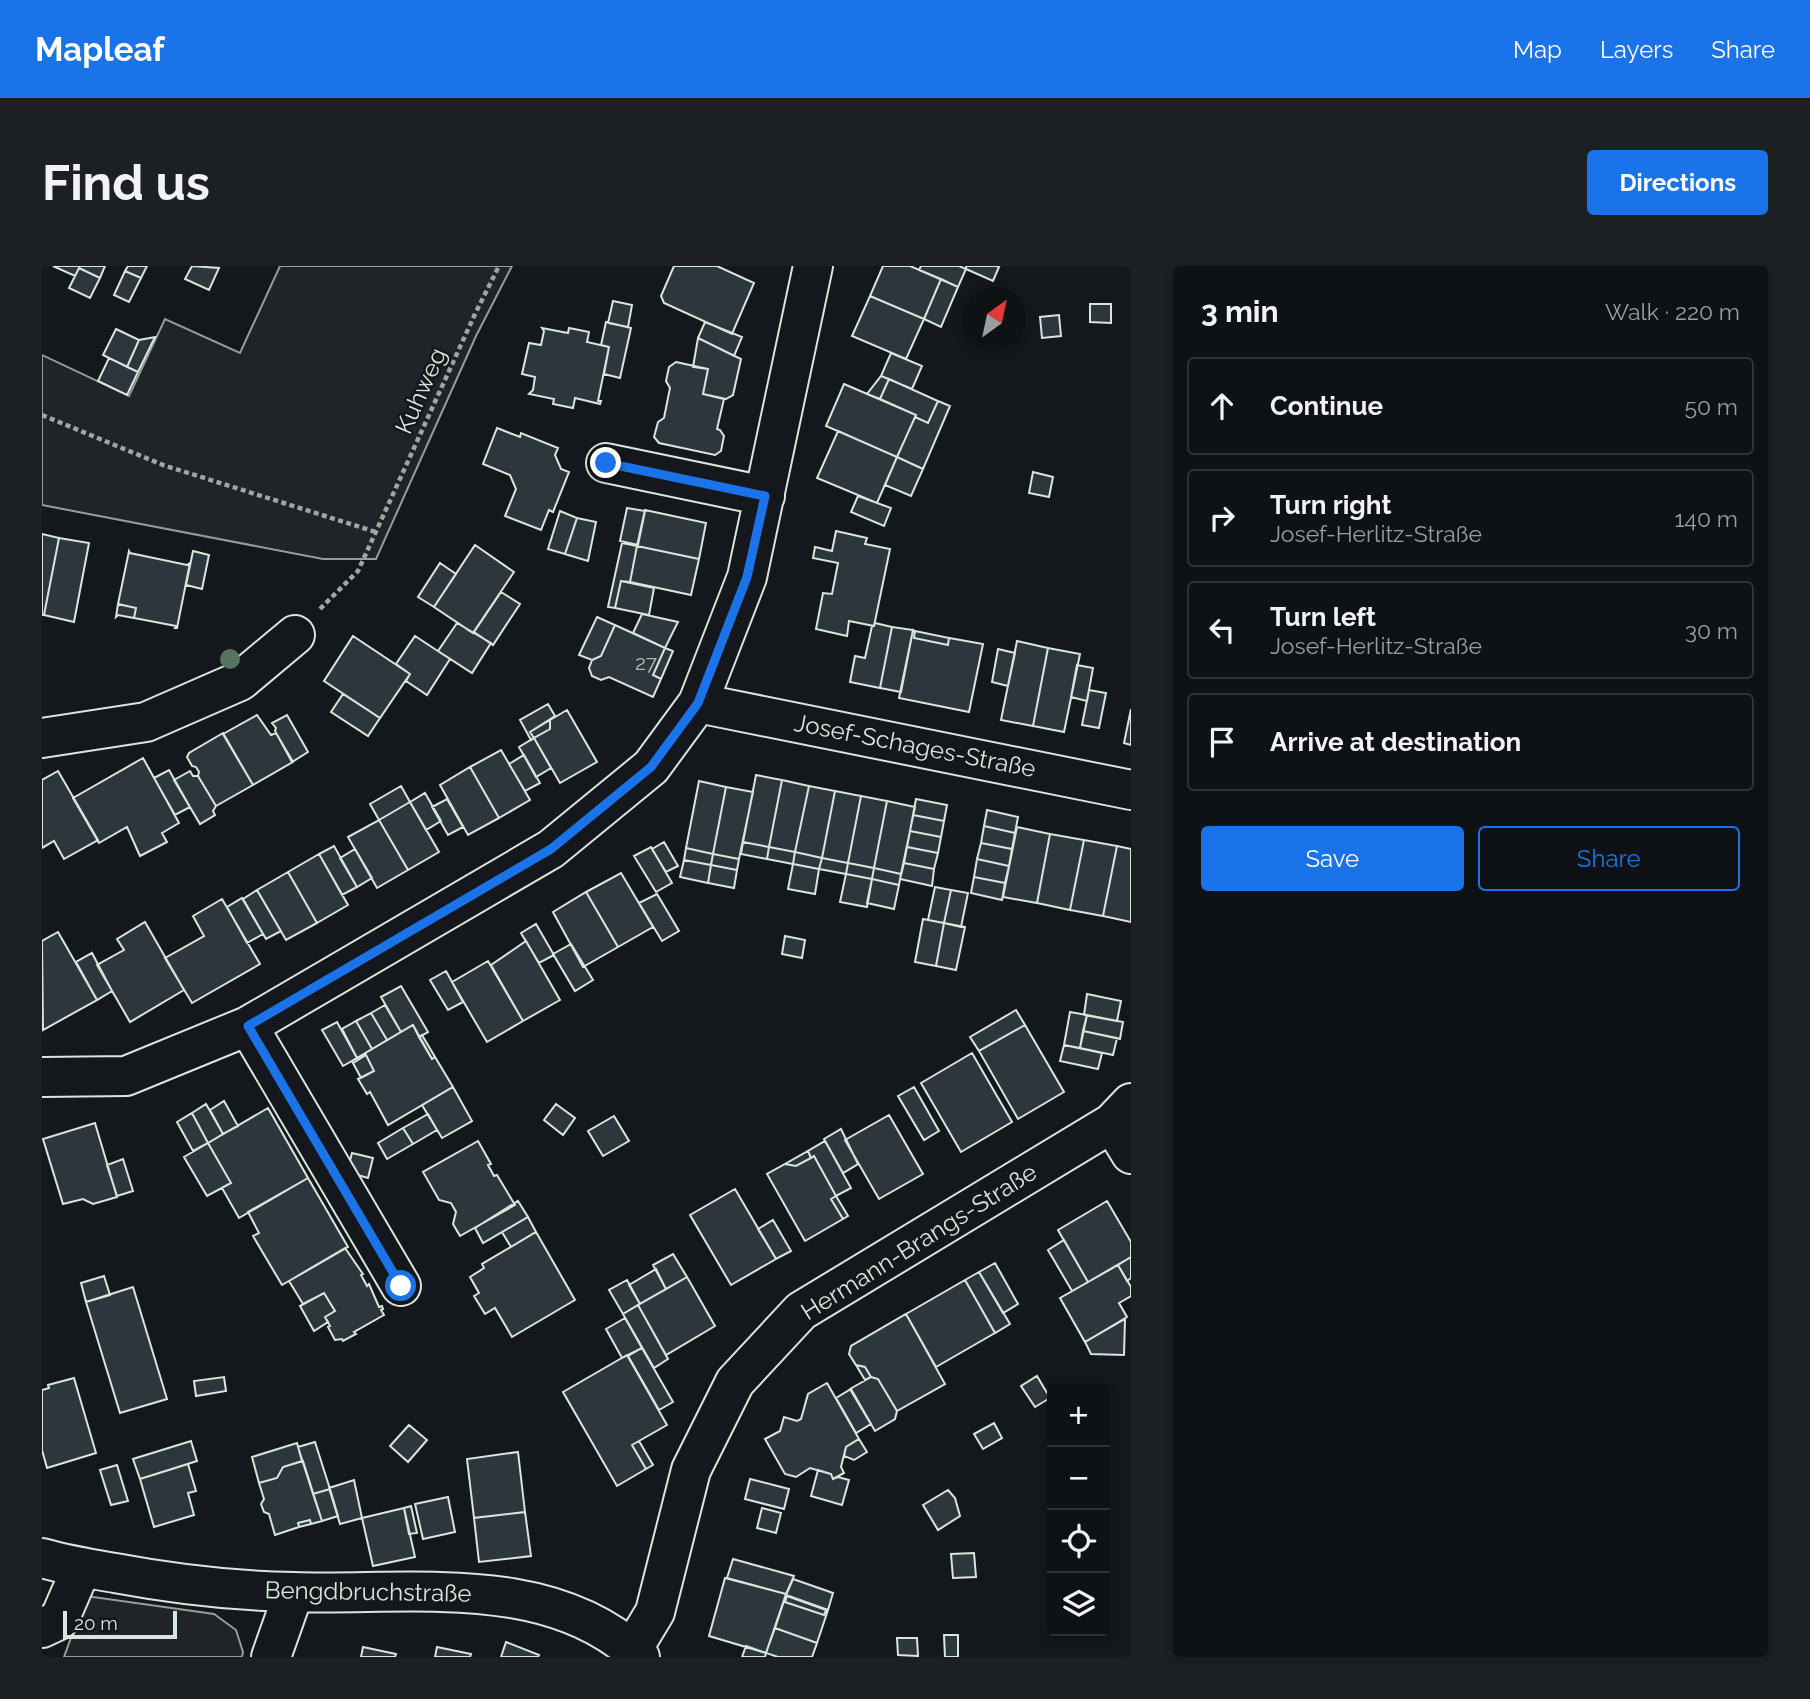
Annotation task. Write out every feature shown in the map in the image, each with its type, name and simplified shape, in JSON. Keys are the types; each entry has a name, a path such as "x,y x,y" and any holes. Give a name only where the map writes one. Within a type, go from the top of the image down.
{"street":[{"path":"42,1077 126,1076 248,1026 551,849 651,767 698,703 747,577 813,266"},
{"path":"606,463 765,496"},
{"path":"42,738 146,722 240,681 295,635"},
{"name":"Josef-Schages-Straße","path":"698,703 1131,790"},
{"path":"248,1026 401,1286"},
{"name":"Hermann-Brangs-Straße","path":"636,1653 655,1612 691,1469 735,1382 801,1311 1125,1127"},
{"name":"Bengdbruchstraße","path":"42,1558 185,1583 294,1592 456,1593 504,1597 569,1613 611,1634 636,1653"},
{"path":"42,1628 59,1620 82,1567"},
{"path":"271,1657 294,1592"}],"path":[{"name":"Kuhweg","path":"295,635 358,571 499,266"},
{"path":"42,415 163,465 376,532"}],"shaded area":[{"path":"280,266 512,266 476,336 376,559 323,559 42,505 42,355 129,396 165,319 240,353"},
{"path":"86,1596 214,1614 236,1630 242,1657 64,1657"}],"building":[{"path":"53,266 105,266 100,278 79,268 75,276"},
{"path":"128,266 147,266 141,278 125,271"},
{"path":"192,266 219,268 209,290 185,279"},
{"path":"674,266 717,266 754,283 732,334 664,303 661,296"},
{"path":"883,266 910,266 941,279 924,319 870,296"},
{"path":"921,266 959,266 966,269 958,287 919,270"},
{"path":"966,266 999,267 993,281 966,269"},
{"path":"79,268 100,278 90,298 69,288"},
{"path":"125,271 141,278 129,302 114,295"},
{"path":"941,279 958,287 941,327 924,319"},
{"path":"870,296 924,319 906,359 852,336"},
{"path":"613,301 632,305 628,327 608,323"},
{"path":"1090,304 1111,304 1111,323 1090,322"},
{"path":"1059,315 1061,336 1042,338 1040,317"},
{"path":"606,322 631,328 620,378 604,374 609,347 601,345"},
{"path":"705,322 742,337 734,356 698,338"},
{"path":"542,328 568,333 569,328 589,332 587,342 609,347 598,401 601,401 600,404 575,398 573,408 553,404 554,399 529,394 533,390 535,377 522,374 529,343 541,345 544,331"},
{"path":"116,329 139,340 127,367 103,355"},
{"path":"155,337 138,372 127,367 139,340"},
{"path":"698,338 741,359 733,395 726,399 703,394 708,369 693,367"},
{"path":"891,353 922,366 912,389 881,376"},
{"path":"109,358 138,372 127,395 98,381"},
{"path":"676,362 708,369 703,394 724,399 717,429 724,436 721,451 715,455 659,443 654,437 658,422 664,418 670,388 666,381 669,367"},
{"path":"881,376 889,379 880,399 867,394"},
{"path":"889,379 938,401 928,423 880,399"},
{"path":"844,384 916,415 897,457 826,426"},
{"path":"938,401 950,406 923,469 897,457 915,417 928,423"},
{"path":"497,428 520,437 521,433 558,448 555,455 561,469 569,472 553,512 549,510 541,530 505,516 516,489 510,475 483,464"},
{"path":"838,431 897,457 877,503 817,478"},
{"path":"897,457 923,469 911,496 885,485"},
{"path":"1033,472 1053,477 1049,497 1029,493"},
{"path":"858,496 891,508 884,526 851,512"},
{"path":"627,508 645,511 638,545 620,541"},
{"path":"645,510 706,523 699,559 637,546"},
{"path":"560,511 577,518 565,554 548,549"},
{"path":"577,518 596,522 588,561 565,554"},
{"path":"836,531 867,538 865,544 890,549 874,626 849,621 847,636 816,629 823,593 832,594 838,563 813,558 815,547 832,551"},
{"path":"42,534 59,538 44,615 42,615"},
{"path":"59,538 89,543 74,622 44,615"},
{"path":"622,543 637,546 630,582 621,581 615,608 608,607"},
{"path":"475,545 514,572 473,633 434,607"},
{"path":"637,546 699,559 691,595 630,582"},
{"path":"129,551 187,565 190,563 177,628 134,618 136,608 118,604"},
{"path":"193,551 209,555 202,589 186,585"},
{"path":"440,563 456,574 434,607 418,597"},
{"path":"621,581 654,588 649,615 615,608"},
{"path":"501,592 520,604 493,645 474,632"},
{"path":"118,604 136,608 134,618 118,615 116,617"},
{"path":"642,614 678,622 665,648 633,633"},
{"path":"597,617 615,625 601,656 592,660 579,655"},
{"path":"457,623 491,643 472,673 438,651"},
{"path":"875,623 892,627 880,688 850,682 855,656 865,658"},
{"path":"615,625 665,648 653,675 661,679 653,697 609,677 601,680 592,676 589,668 592,660 601,656"},
{"path":"892,627 913,630 901,692 880,688"},
{"path":"913,630 914,638 948,645 949,638 983,644 969,712 899,698"},
{"path":"915,631 949,638 948,645 914,638"},
{"path":"353,636 410,674 380,718 324,681"},
{"path":"415,636 450,659 427,695 406,681 410,674 396,664"},
{"path":"1017,641 1048,648 1033,726 1001,720"},
{"path":"665,648 673,651 661,679 653,675"},
{"path":"1048,648 1080,654 1064,732 1033,726"},
{"path":"998,649 1015,653 1008,686 992,682"},
{"path":"1077,665 1093,668 1087,701 1071,697"},
{"path":"1089,690 1106,693 1099,728 1082,725"},
{"path":"343,694 380,718 368,736 331,712"},
{"path":"548,704 555,716 530,732 534,738 531,740 520,720"},
{"path":"1131,709 1131,745 1124,743"},
{"path":"567,710 597,762 560,783 534,738 550,729 550,720"},
{"path":"257,715 271,735 276,733 293,762 253,785 223,734"},
{"path":"287,715 308,752 292,762 272,723"},
{"path":"550,720 550,729 534,738 530,732"},
{"path":"223,733 253,785 216,806 198,776 199,772 187,757 189,753"},
{"path":"534,738 551,768 536,777 519,747"},
{"path":"501,750 530,800 499,818 470,767"},
{"path":"524,755 540,783 525,791 509,764"},
{"path":"143,758 179,823 162,833 167,842 140,856 127,827 99,843 73,798"},
{"path":"470,767 499,818 468,835 440,785"},
{"path":"169,770 190,807 175,815 154,778"},
{"path":"58,771 98,840 64,859 54,841 42,848 42,780"},
{"path":"190,771 193,776 198,776 216,806 213,811 215,815 200,824 174,780"},
{"path":"756,775 782,780 769,847 743,842"},
{"path":"782,780 809,786 795,852 769,847"},
{"path":"699,781 726,787 713,854 686,848"},
{"path":"401,786 410,802 379,820 370,804"},
{"path":"809,786 835,791 822,858 795,852"},
{"path":"726,787 753,792 739,859 713,854"},
{"path":"835,791 861,796 848,863 822,858"},
{"path":"425,793 441,821 426,830 410,802"},
{"path":"861,796 887,801 874,868 848,863"},
{"path":"447,799 463,827 448,835 432,807"},
{"path":"916,799 947,805 944,821 913,815"},
{"path":"887,801 915,807 901,874 874,868"},
{"path":"410,802 439,852 408,870 379,820"},
{"path":"987,810 1018,817 1015,833 984,826"},
{"path":"913,815 944,821 941,837 910,831"},
{"path":"379,820 408,870 377,888 348,837"},
{"path":"984,826 1015,833 1012,849 981,843"},
{"path":"1017,827 1050,834 1037,903 1003,897"},
{"path":"910,831 941,837 938,853 907,847"},
{"path":"1050,834 1084,840 1070,910 1037,903"},
{"path":"1084,840 1117,846 1103,916 1070,910"},
{"path":"664,842 678,866 666,872 652,849"},
{"path":"743,842 769,847 767,859 741,854"},
{"path":"981,843 1012,849 1009,866 977,859"},
{"path":"334,846 357,887 342,895 319,854"},
{"path":"1117,846 1131,849 1131,922 1103,916"},
{"path":"651,847 672,883 656,892 634,856"},
{"path":"769,847 795,852 793,864 767,859"},
{"path":"907,847 938,853 934,869 904,863"},
{"path":"686,848 713,854 711,865 684,860"},
{"path":"355,849 372,878 357,887 340,858"},
{"path":"795,852 822,858 819,869 793,864"},
{"path":"319,854 348,905 317,923 288,872"},
{"path":"713,854 739,859 737,870 711,865"},
{"path":"822,858 848,863 846,874 819,869"},
{"path":"977,859 1009,866 1005,883 974,877"},
{"path":"684,860 711,865 708,883 680,877"},
{"path":"848,863 874,868 872,879 846,874"},
{"path":"904,863 934,869 932,886 900,879"},
{"path":"793,864 819,869 815,894 788,889"},
{"path":"711,865 737,870 734,888 708,883"},
{"path":"874,868 901,874 899,885 872,879"},
{"path":"288,872 317,923 286,940 257,890"},
{"path":"621,873 653,927 618,947 586,892"},
{"path":"846,874 872,879 867,907 840,902"},
{"path":"974,877 1005,883 1002,900 971,893"},
{"path":"872,879 899,885 894,909 867,903"},
{"path":"935,887 951,890 944,923 928,920"},
{"path":"257,890 281,931 266,939 243,899"},
{"path":"951,890 968,893 961,927 944,923"},
{"path":"586,892 618,947 583,967 553,912"},
{"path":"657,894 679,931 662,941 639,903"},
{"path":"242,898 263,934 247,943 227,907"},
{"path":"222,899 260,964 192,1003 165,958 204,936 193,916"},
{"path":"923,919 944,923 936,966 915,962"},
{"path":"145,922 184,990 130,1022 97,965 124,950 117,939"},
{"path":"944,923 965,927 956,970 936,966"},
{"path":"536,924 554,955 539,963 521,933"},
{"path":"58,932 97,1000 43,1030 42,941"},
{"path":"785,936 805,940 802,958 782,954"},
{"path":"526,941 560,1000 523,1021 491,965"},
{"path":"571,944 593,980 575,991 553,954"},
{"path":"92,953 112,991 97,1000 76,962"},
{"path":"488,961 523,1021 487,1042 452,982"},
{"path":"446,971 463,1002 448,1010 430,980"},
{"path":"401,986 428,1032 419,1037 413,1025 401,1032 381,997"},
{"path":"1087,994 1121,1001 1117,1021 1084,1015"},
{"path":"385,1005 401,1032 387,1040 371,1013"},
{"path":"1016,1010 1025,1025 979,1051 970,1037"},
{"path":"1070,1012 1087,1015 1080,1048 1064,1045"},
{"path":"371,1013 387,1040 372,1049 356,1021"},
{"path":"1087,1015 1123,1022 1120,1039 1083,1031"},
{"path":"356,1021 372,1049 357,1058 342,1029"},
{"path":"337,1022 357,1058 343,1066 322,1030"},
{"path":"413,1025 432,1059 435,1057 453,1087 388,1125 370,1092 367,1094 358,1079 374,1071 366,1055 353,1063 352,1061"},
{"path":"1025,1025 1064,1092 1018,1119 979,1051"},
{"path":"1083,1031 1117,1038 1113,1055 1080,1048"},
{"path":"422,1035 435,1057 432,1059 419,1037"},
{"path":"1064,1045 1102,1053 1098,1069 1060,1061"},
{"path":"972,1053 1012,1122 961,1152 921,1083"},
{"path":"366,1055 374,1071 361,1078 353,1063"},
{"path":"453,1087 472,1121 442,1138 422,1105"},
{"path":"914,1087 939,1131 924,1140 898,1096"},
{"path":"224,1101 238,1126 223,1134 210,1110"},
{"path":"206,1104 223,1134 208,1143 192,1113"},
{"path":"556,1104 575,1118 563,1135 544,1120"},
{"path":"268,1108 308,1178 239,1218 222,1188 231,1183 208,1143"},
{"path":"192,1113 208,1143 193,1151 177,1122"},
{"path":"428,1114 437,1130 413,1144 403,1128"},
{"path":"889,1115 923,1174 879,1199 845,1140"},
{"path":"614,1116 629,1141 603,1156 588,1131"},
{"path":"95,1123 117,1197 93,1204 83,1199 63,1204 43,1139"},
{"path":"403,1128 413,1144 387,1159 378,1143"},
{"path":"841,1129 858,1164 843,1173 824,1139"},
{"path":"478,1141 491,1164 488,1165 494,1176 497,1175 515,1205 460,1236 453,1224 456,1212 451,1203 439,1200 423,1172"},
{"path":"825,1141 851,1188 836,1196 814,1156 811,1158 808,1151"},
{"path":"208,1143 231,1183 207,1196 184,1157"},
{"path":"808,1151 811,1158 796,1166 785,1164"},
{"path":"352,1153 373,1158 368,1178 347,1172"},
{"path":"814,1156 836,1196 831,1199 843,1219 805,1241 767,1174 785,1164 796,1166"},
{"path":"123,1159 133,1191 117,1196 107,1165"},
{"path":"308,1178 348,1247 282,1285 253,1236 259,1233 248,1212"},
{"path":"735,1189 776,1259 731,1285 690,1215"},
{"path":"836,1196 848,1216 843,1219 831,1199"},
{"path":"518,1201 528,1217 483,1243 475,1228"},
{"path":"1107,1201 1131,1242 1131,1257 1088,1282 1058,1230"},
{"path":"528,1217 536,1232 511,1247 502,1232"},
{"path":"773,1220 791,1251 776,1259 758,1229"},
{"path":"536,1232 575,1300 512,1337 495,1308 485,1314 474,1296 479,1293 470,1277 484,1268 482,1264"},
{"path":"1064,1240 1088,1282 1072,1291 1048,1250"},
{"path":"345,1248 363,1274 361,1275 367,1286 369,1284 379,1307 382,1306 384,1315 343,1341 335,1340 328,1327 330,1326 325,1317 335,1311 324,1293 303,1304 289,1281"},
{"path":"673,1254 687,1277 666,1289 653,1265"},
{"path":"1131,1257 1131,1278 1127,1281 1118,1265"},
{"path":"995,1263 1018,1304 1003,1313 979,1272"},
{"path":"1118,1265 1131,1287 1131,1296 1119,1303 1127,1317 1085,1342 1060,1298"},
{"path":"656,1269 666,1289 640,1304 629,1285"},
{"path":"979,1272 1010,1324 995,1333 965,1280"},
{"path":"104,1276 110,1295 86,1302 81,1283"},
{"path":"687,1277 715,1326 666,1355 638,1305"},
{"path":"627,1280 640,1304 623,1314 609,1290"},
{"path":"965,1280 995,1333 936,1367 906,1314"},
{"path":"133,1287 167,1399 120,1413 86,1302"},
{"path":"324,1293 335,1311 325,1317 328,1322 314,1331 300,1306"},
{"path":"638,1305 668,1359 654,1368 623,1314"},
{"path":"906,1314 945,1384 897,1411 878,1379 871,1377 865,1367 856,1365 849,1354 851,1346"},
{"path":"625,1318 642,1348 622,1358 606,1329"},
{"path":"1125,1319 1124,1355 1091,1354 1085,1342"},
{"path":"642,1348 673,1402 659,1410 628,1356"},
{"path":"627,1355 667,1425 632,1445 646,1469 617,1486 563,1392"},
{"path":"856,1365 865,1367 871,1377 865,1380"},
{"path":"1037,1376 1047,1393 1047,1400 1035,1407 1021,1386"},
{"path":"224,1377 226,1391 196,1396 194,1381"},
{"path":"871,1377 878,1379 897,1411 895,1419 875,1431 850,1389"},
{"path":"74,1378 96,1453 47,1468 42,1450 42,1390 49,1388 48,1385"},
{"path":"827,1383 859,1439 846,1447 841,1467 844,1473 833,1479 831,1474 810,1468 796,1477 785,1474 765,1439 780,1431 784,1417 797,1421 801,1419 808,1394"},
{"path":"851,1389 871,1424 856,1433 836,1398"},
{"path":"994,1423 1002,1438 983,1449 974,1434"},
{"path":"409,1425 427,1440 408,1462 390,1446"},
{"path":"859,1439 867,1452 854,1460 844,1456 846,1447"},
{"path":"191,1441 197,1461 140,1479 133,1459"},
{"path":"639,1441 653,1465 646,1469 632,1445"},
{"path":"315,1442 330,1489 313,1494 298,1447"},
{"path":"297,1443 302,1461 283,1467 277,1478 259,1483 252,1457"},
{"path":"518,1452 525,1512 474,1518 467,1459"},
{"path":"303,1461 322,1521 298,1523 299,1527 275,1535 269,1514 264,1512 261,1504 264,1499 259,1483 277,1478 283,1467"},
{"path":"188,1464 196,1491 188,1493 194,1515 154,1527 140,1479"},
{"path":"117,1465 128,1501 111,1505 100,1470"},
{"path":"818,1470 831,1474 833,1479 838,1477 849,1480 842,1505 811,1496"},
{"path":"750,1479 789,1489 784,1509 745,1499"},
{"path":"354,1480 362,1518 340,1524 329,1488"},
{"path":"330,1489 338,1516 322,1521 313,1494"},
{"path":"948,1490 955,1498 960,1516 938,1530 923,1505"},
{"path":"448,1497 455,1532 423,1539 415,1504"},
{"path":"411,1506 417,1533 409,1534 404,1508"},
{"path":"404,1508 415,1557 373,1566 362,1518"},
{"path":"762,1508 781,1513 776,1533 757,1528"},
{"path":"525,1512 531,1556 479,1562 474,1518"},
{"path":"310,1520 311,1524 299,1527 298,1523"},
{"path":"974,1553 976,1577 953,1578 951,1554"},
{"path":"733,1559 794,1576 786,1594 727,1578"},
{"path":"725,1578 786,1594 766,1653 709,1636"},
{"path":"793,1579 833,1593 828,1610 786,1595"},
{"path":"786,1595 785,1602 824,1615 828,1610 817,1643 775,1628"},
{"path":"787,1596 826,1610 824,1615 785,1602"},
{"path":"775,1628 817,1643 812,1657 778,1657 766,1653"},
{"path":"944,1635 958,1635 958,1657 945,1657"},
{"path":"897,1638 917,1638 918,1656 898,1655"},
{"path":"506,1642 539,1655 501,1657"},
{"path":"746,1646 766,1653 765,1657 742,1657"},
{"path":"363,1647 396,1654 395,1657 361,1657"},
{"path":"437,1647 471,1654 470,1657 435,1657"}],"route":[{"path":"401,1286 248,1026 551,849 651,767 698,703 747,577 765,496 606,463"}]}
